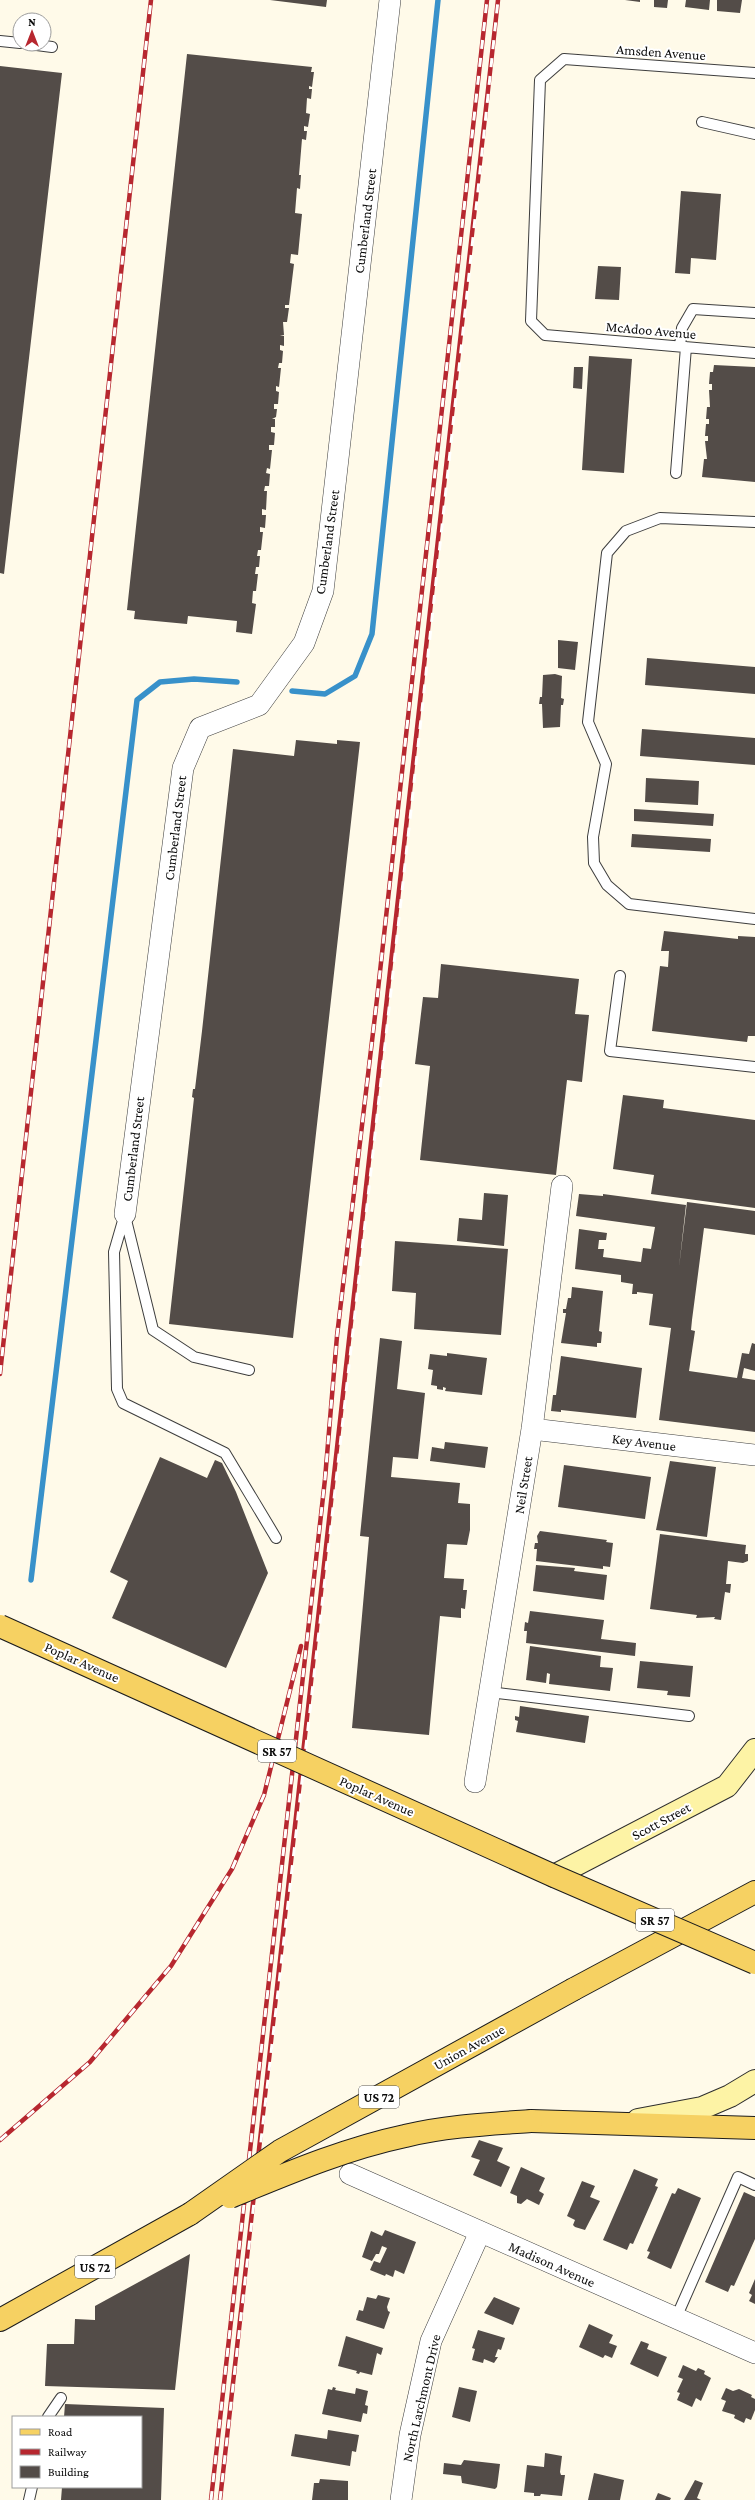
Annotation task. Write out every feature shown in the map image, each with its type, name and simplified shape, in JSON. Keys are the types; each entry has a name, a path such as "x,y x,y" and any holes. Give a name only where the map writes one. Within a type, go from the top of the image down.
{"main road":[{"name":"Poplar Avenue","path":"0,1626 554,1876 755,1963"},
{"name":"Scott Street","path":"554,1876 727,1786 755,1750"},
{"name":"Union Avenue","path":"0,2320 190,2214 280,2150 755,1892"},
{"path":"619,2123 702,2108 730,2096 755,2081"},
{"name":"Union Avenue","path":"190,2214 286,2174 373,2144 431,2131 531,2121 619,2123"},
{"name":"US 72","path":"619,2123 755,2128"}],"street":[{"name":"Cumberland Street","path":"125,1214 183,768 200,728 260,705 304,643 323,591 390,0"},
{"name":"Neil Street","path":"475,1782 532,1429 562,1186"},
{"name":"Key Avenue","path":"532,1429 755,1456"},
{"name":"Madison Avenue","path":"350,2174 755,2352"},
{"name":"North Larchmont Drive","path":"401,2500 410,2435 431,2341 480,2232"}],"lane":[{"path":"0,40 12,42"},
{"name":"Amsden Avenue","path":"545,335 531,320 540,80 564,59 755,73"},
{"path":"702,122 755,134"},
{"path":"676,473 683,347 682,328 693,309 755,313"},
{"name":"McAdoo Avenue","path":"545,335 755,353"},
{"path":"755,522 660,518 626,531 607,553 588,722 606,764 593,837 594,863 607,885 629,904 755,919"},
{"path":"620,976 610,1051 755,1067"},
{"path":"125,1214 153,1330 194,1357 249,1370"},
{"path":"125,1214 114,1252 117,1389 123,1403 225,1453 276,1538"},
{"path":"489,1692 689,1716"},
{"path":"676,2318 738,2177 755,2185"},
{"path":"49,2416 61,2398"},
{"path":"30,2500 32,2488"}],"building":[{"path":"270,0 327,0 326,7"},
{"path":"625,0 640,0 640,2"},
{"path":"654,0 668,0 667,8 654,7"},
{"path":"686,0 710,0 709,10 685,7"},
{"path":"717,0 742,0 740,13 717,11"},
{"path":"187,54 312,67 311,72 314,72 312,87 309,86 309,89 312,89 311,99 307,98 306,113 310,114 308,127 304,126 304,131 307,131 306,140 302,139 299,175 301,175 300,189 297,188 295,213 302,214 298,255 291,254 290,263 294,264 289,305 285,305 285,308 289,308 287,322 283,322 284,335 280,335 284,336 284,346 280,345 280,350 283,351 282,363 279,363 278,368 281,368 279,387 276,386 276,391 279,392 278,404 274,404 274,409 277,409 276,417 272,419 275,419 275,427 271,427 271,432 275,433 274,445 269,445 269,450 272,450 270,469 267,468 266,473 270,474 269,486 265,486 264,491 267,491 266,510 262,509 262,515 266,515 265,528 260,527 260,532 263,532 261,550 258,550 257,556 260,556 259,567 256,567 255,574 258,574 256,591 253,591 252,603 256,604 252,634 236,632 237,621 188,616 187,624 134,619 135,611 127,610"},
{"path":"0,66 62,73 4,574 0,573"},
{"path":"681,191 721,194 716,260 691,258 690,274 675,273"},
{"path":"598,266 621,267 619,300 595,299"},
{"path":"589,356 632,359 624,473 582,470"},
{"path":"714,365 755,367 755,482 702,477 704,459 707,459 705,441 708,441 708,436 705,436 706,424 709,424 709,419 706,419 707,407 710,407 709,390 712,390 712,384 709,384 710,372 713,372"},
{"path":"574,367 583,367 582,389 573,388"},
{"path":"558,640 578,642 575,670 558,668"},
{"path":"647,658 755,667 755,694 645,685"},
{"path":"555,674 562,676 561,698 564,699 563,705 561,705 560,727 543,728 542,704 539,704 540,697 542,697 543,675"},
{"path":"642,729 755,738 755,765 640,756"},
{"path":"296,740 337,744 337,740 360,742 293,1338 169,1324 194,1098 192,1097 193,1089 195,1089 202,1031 233,749 294,756"},
{"path":"646,778 699,781 698,805 645,802"},
{"path":"634,809 714,814 713,826 634,821"},
{"path":"632,834 711,839 710,852 631,847"},
{"path":"664,931 738,939 738,936 755,937 755,1036 748,1036 747,1042 652,1031 660,966 668,967 669,951 661,951"},
{"path":"441,964 579,979 575,1014 589,1015 582,1082 567,1080 556,1175 420,1160 430,1066 415,1064 423,997 438,998"},
{"path":"623,1095 664,1100 663,1108 755,1120 755,1208 651,1194 654,1175 613,1169"},
{"path":"484,1193 508,1195 504,1246 457,1241 459,1218 482,1220"},
{"path":"579,1194 603,1196 603,1194 686,1205 679,1267 687,1202 755,1211 755,1235 704,1228 692,1320 691,1330 695,1331 689,1371 737,1378 742,1353 749,1354 752,1343 755,1344 755,1371 744,1368 742,1378 755,1380 755,1432 659,1420 671,1328 649,1325 653,1294 637,1292 637,1294 632,1294 633,1284 621,1282 621,1275 575,1269 579,1229 607,1233 606,1240 599,1240 598,1249 604,1249 603,1257 641,1262 643,1248 651,1249 655,1227 576,1216"},
{"path":"395,1241 508,1249 501,1335 414,1329 416,1293 392,1291"},
{"path":"572,1287 603,1291 599,1331 602,1332 601,1343 597,1343 597,1347 561,1343 566,1313 563,1313 563,1309 566,1309 568,1298 571,1298"},
{"path":"380,1338 402,1341 397,1389 425,1393 418,1459 393,1457 391,1477 460,1483 458,1503 470,1504 470,1530 467,1545 447,1544 444,1578 464,1579 463,1590 467,1590 465,1609 461,1608 461,1618 440,1616 429,1735 352,1728 369,1537 360,1536"},
{"path":"447,1353 487,1358 482,1395 445,1391 446,1388 443,1387 443,1390 437,1389 437,1386 431,1385 433,1370 428,1369 430,1354 447,1356"},
{"path":"561,1356 642,1368 636,1418 561,1410 561,1412 551,1411 553,1395 556,1395"},
{"path":"445,1442 488,1447 485,1468 430,1461 432,1447 444,1449"},
{"path":"160,1457 207,1478 215,1460 222,1463 236,1492 268,1573 226,1668 112,1618 128,1581 110,1572"},
{"path":"670,1461 716,1467 707,1537 656,1530"},
{"path":"564,1465 651,1477 645,1519 558,1507"},
{"path":"540,1531 607,1540 606,1542 613,1543 610,1567 603,1566 603,1569 536,1561 537,1549 534,1549 535,1543 538,1543 537,1536"},
{"path":"660,1534 746,1545 745,1554 748,1554 748,1561 743,1563 728,1561 726,1584 731,1584 730,1593 725,1592 721,1620 714,1619 715,1617 696,1618 697,1615 650,1609"},
{"path":"536,1565 575,1568 574,1571 607,1575 604,1600 533,1591"},
{"path":"530,1611 604,1620 601,1639 636,1643 635,1656 526,1643 527,1631 524,1631 525,1622 528,1623"},
{"path":"530,1646 601,1656 600,1667 613,1668 610,1691 549,1684 550,1674 547,1673 546,1683 526,1680"},
{"path":"640,1661 693,1666 690,1697 667,1695 668,1691 637,1688"},
{"path":"520,1706 589,1716 585,1743 516,1732 518,1721 515,1720 515,1716 519,1717"},
{"path":"479,2140 503,2148 497,2161 510,2167 501,2187 473,2175 480,2160 471,2157"},
{"path":"521,2167 545,2178 539,2191 544,2194 539,2205 527,2199 521,2204 517,2203 517,2196 510,2193"},
{"path":"634,2169 658,2179 655,2186 658,2187 633,2244 630,2243 627,2250 603,2240"},
{"path":"582,2181 595,2186 590,2197 600,2201 585,2230 575,2227 573,2225 575,2220 567,2216"},
{"path":"678,2188 701,2198 671,2269 647,2258 650,2252 647,2251 672,2193 675,2194"},
{"path":"744,2192 755,2197 755,2239 734,2286 731,2285 728,2292 705,2282"},
{"path":"385,2230 416,2242 404,2274 395,2270 393,2277 386,2274 385,2276 370,2270 374,2261 380,2263 387,2248 382,2246 379,2254 376,2254 372,2261 362,2257 371,2231 382,2236"},
{"path":"190,2254 175,2390 45,2386 47,2344 74,2344 75,2319 95,2320 95,2306"},
{"path":"755,2279 755,2304 749,2301 752,2295 749,2293"},
{"path":"378,2295 390,2298 387,2307 388,2311 390,2312 384,2329 356,2320 359,2310 363,2311 367,2297 376,2299"},
{"path":"494,2297 520,2308 513,2325 484,2313"},
{"path":"589,2324 613,2335 609,2343 617,2346 612,2358 605,2355 603,2358 579,2347"},
{"path":"478,2330 505,2338 501,2350 498,2349 495,2357 498,2357 494,2363 484,2359 483,2363 472,2360 475,2349 472,2348"},
{"path":"346,2336 383,2348 381,2355 377,2353 372,2375 360,2372 359,2374 356,2373 357,2371 338,2366"},
{"path":"641,2341 649,2344 647,2349 667,2357 658,2377 630,2364"},
{"path":"683,2365 696,2371 698,2368 705,2371 704,2374 711,2378 701,2401 696,2398 692,2407 677,2400 680,2393 677,2392 683,2379 678,2377"},
{"path":"333,2387 336,2388 335,2390 355,2394 356,2388 368,2391 365,2405 368,2406 367,2414 363,2413 361,2422 322,2414 328,2389 332,2390"},
{"path":"459,2387 477,2391 470,2422 452,2417"},
{"path":"726,2388 733,2391 739,2389 752,2395 751,2397 755,2399 755,2410 751,2420 746,2418 744,2423 734,2418 735,2415 722,2411 726,2401 721,2399"},
{"path":"65,2404 164,2408 161,2500 61,2500 62,2488 142,2488 142,2416 64,2416"},
{"path":"328,2430 359,2435 356,2452 352,2451 350,2466 291,2456 295,2434 327,2439"},
{"path":"545,2453 562,2456 560,2472 561,2475 565,2475 562,2496 541,2494 540,2496 534,2496 534,2493 524,2492 527,2465 544,2467"},
{"path":"464,2460 500,2464 497,2487 495,2489 462,2483 461,2476 443,2474 444,2463 461,2465"},
{"path":"594,2473 624,2480 620,2500 588,2500"},
{"path":"320,2479 348,2481 348,2500 312,2500 314,2483 319,2483"},
{"path":"695,2480 703,2483 697,2498 701,2500 684,2500"},
{"path":"658,2493 671,2498 670,2500 655,2500"}],"waterway":[{"path":"292,691 325,694 355,676 372,634 438,0"},
{"path":"31,1580 137,700 160,682 194,679 237,682"}],"railway":[{"path":"0,1374 151,0"},
{"path":"211,2500 325,1479 337,1336 377,999 487,0"},
{"path":"220,2500 397,938 498,0"},
{"path":"0,2140 90,2062 171,1966 232,1869 264,1795 301,1646"}]}
